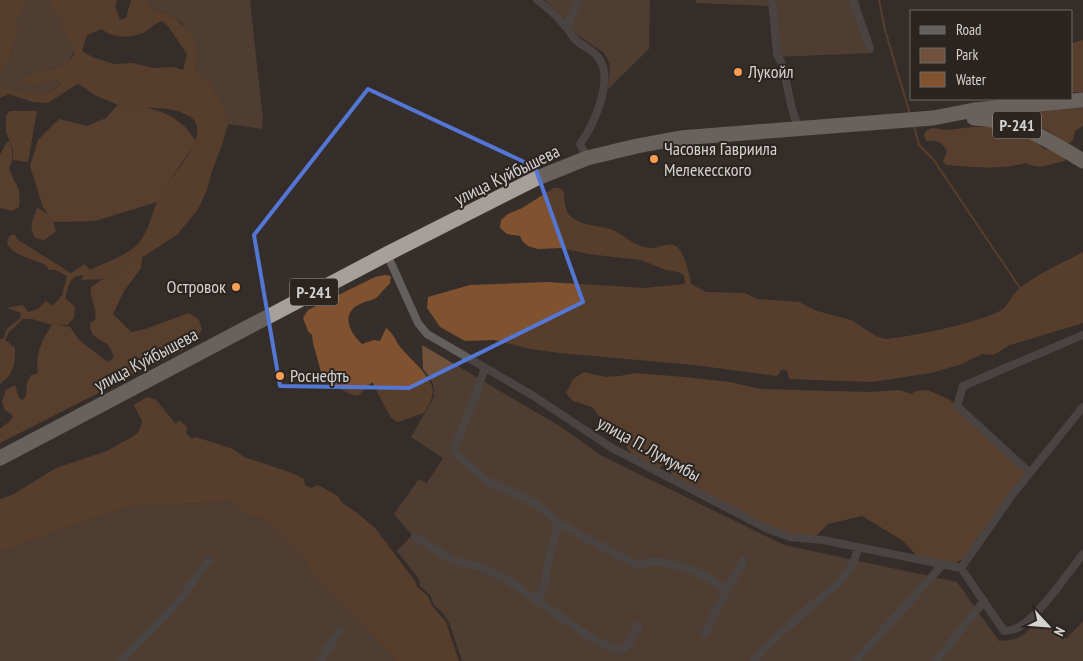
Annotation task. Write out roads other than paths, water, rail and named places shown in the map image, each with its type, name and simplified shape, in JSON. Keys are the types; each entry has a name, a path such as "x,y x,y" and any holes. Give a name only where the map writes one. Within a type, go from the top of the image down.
{"highway":[{"name":"улица Куйбышева","path":"0,458 387,254 535,180 587,158 680,138 887,122 938,117 974,110 1083,100"},
{"name":"Р-241","path":"938,117 992,119 1018,125 1047,139 1083,161"}],"street":[{"path":"537,0 551,11 575,39 600,59 605,78 601,98 591,126 580,144 587,158"},
{"path":"566,27 579,0"},
{"path":"772,0 777,54 786,76 791,105 798,128"},
{"path":"853,0 870,48"},
{"name":"улица П. Лумумбы","path":"387,254 418,323 427,334 532,395 612,448 768,529 790,536 823,540 961,568"},
{"path":"1030,473 957,406 963,386 1083,335"},
{"path":"485,368 454,448 456,454 481,477 528,499 538,505 558,523 633,563 638,565 654,561 675,566 702,574 727,590"},
{"path":"1083,407 1012,495 961,568 1004,631 1020,627 1036,612 1083,554"},
{"path":"537,601 544,587 549,557 558,523"},
{"path":"415,537 452,559 480,567 503,578 593,639 607,645 622,650 628,645 638,626"},
{"path":"754,661 802,614 839,583 854,564 858,547"},
{"path":"121,661 180,600 208,561"},
{"path":"705,634 743,561"},
{"path":"856,661 943,564"},
{"path":"936,661 984,601"},
{"path":"320,661 339,632"}],"water":[{"path":"0,0 23,0 23,12 16,19 17,32 14,45 3,69 0,71"},
{"path":"48,0 117,0 115,6 120,20 126,18 131,0 145,0 156,11 161,13 162,11 172,17 186,29 193,39 196,48 196,73 210,83 224,108 228,124 207,190 198,209 177,235 122,269 117,275 103,279 81,280 84,275 72,279 65,298 75,307 74,318 67,325 23,319 9,332 5,340 15,348 15,360 11,373 0,384 0,339 3,339 7,329 20,318 21,313 7,308 23,305 28,312 38,309 46,301 53,306 62,295 67,276 56,270 49,270 46,265 13,251 7,244 11,235 15,235 18,240 71,273 85,264 90,270 121,256 137,245 142,239 159,197 190,153 197,132 196,123 189,116 180,112 167,109 118,105 96,96 83,86 77,84 48,103 33,102 9,94 0,98 0,87 40,95 62,84 57,80 37,84 18,82 35,73 62,66 72,57 74,51 72,44 61,29 63,21 55,13","holes":["162,21 168,26 187,54 183,70 173,67 154,68 132,63 114,64 92,57 82,51 87,35 102,29 112,35 129,36 145,32"]},
{"path":"10,111 37,111 28,162 13,160 13,150 6,132 6,116"},
{"path":"554,188 559,188 564,192 567,211 571,217 579,222 615,231 643,247 653,248 670,244 676,246 684,258 691,284 706,292 745,293 757,299 799,302 817,311 851,320 876,336 885,339 946,328 994,314 1003,309 1015,293 1032,279 1083,252 1083,323 1010,345 993,355 982,354 962,364 931,373 872,382 789,379 787,371 782,369 777,376 694,365 560,353 530,349 494,340 465,341 440,327 427,308 428,297 470,285 547,282 645,288 685,284 684,275 641,260 588,254 561,248 538,249 528,246 520,236 507,234 500,228 501,220 508,214 522,208"},
{"path":"37,208 50,217 56,231 44,240 35,238 32,229"},
{"path":"391,276 390,284 376,298 353,309 348,319 351,330 362,344 374,340 380,341 386,328 402,349 424,372 432,385 432,397 424,413 398,422 391,418 372,382 358,396 350,394 323,379 312,335 308,331 303,318 308,310 375,277"},
{"path":"147,397 156,400 176,424 179,420 187,427 186,433 192,439 196,437 233,449 244,457 292,473 304,479 305,485 311,488 318,485 338,496 342,503 375,528 415,581 417,587 428,596 432,606 446,622 459,661 397,661 306,565 310,561 261,516 248,514 232,500 209,503 134,505 0,552 0,499 12,495 56,468 107,451 137,434 142,421 134,405"}],"waterway":[{"path":"879,0 885,30 910,114"},
{"path":"914,126 919,145 933,159 1020,288"}],"place":[{"name":"Лукойл","path":"738,72"},
{"name":"Часовня Гавриила Мелекесского","path":"654,159"},
{"name":"Островок","path":"236,287"},
{"name":"Роснефть","path":"280,376"}]}
